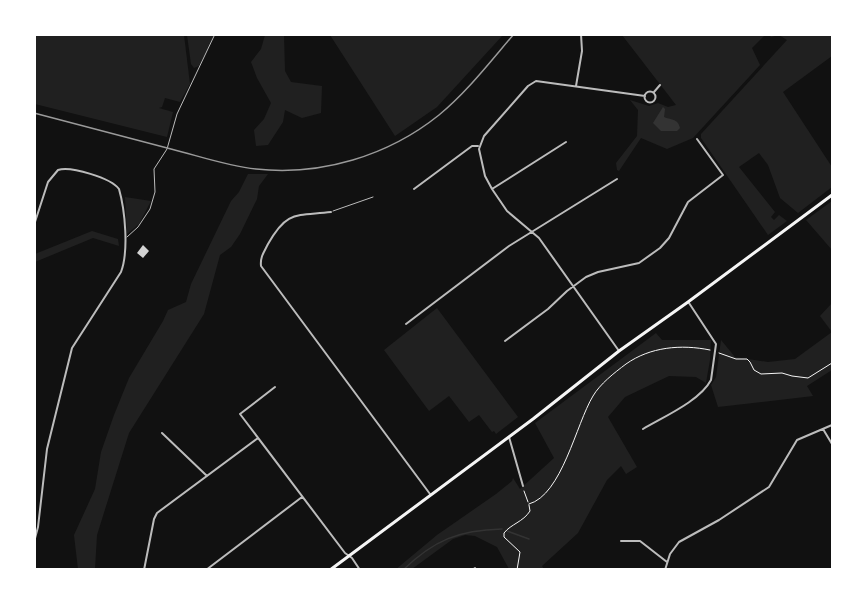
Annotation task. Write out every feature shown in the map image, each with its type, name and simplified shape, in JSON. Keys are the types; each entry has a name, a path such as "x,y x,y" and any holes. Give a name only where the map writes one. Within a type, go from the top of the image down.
{"highway":[{"path":"330,570 533,419 619,351 832,195"}],"street":[{"path":"576,86 582,51 581,34"},
{"path":"619,351 540,238 507,211 485,176 479,146 484,136 532,83 543,81 645,96 647,100 653,101 656,97 654,92"},
{"path":"645,96 648,92 654,92 660,85"},
{"path":"505,341 574,286 598,272 634,265 650,256 665,243 688,202 723,175 697,139"},
{"path":"492,189 566,142"},
{"path":"414,189 472,146 479,146"},
{"path":"34,225 48,183 58,170 63,168 108,180 115,184 121,197 125,238 124,264 72,348 47,449 39,527 34,542"},
{"path":"406,324 509,246 617,179"},
{"path":"331,212 301,214 281,224 262,255 261,266 430,495"},
{"path":"643,429 691,400 708,385 716,352 715,340 688,302"},
{"path":"274,387 240,414 360,570"},
{"path":"665,570 675,547 683,539 719,520 770,487 797,440 832,425"},
{"path":"824,429 832,444"},
{"path":"162,433 207,476"},
{"path":"508,436 523,486"},
{"path":"144,570 157,513 258,438"},
{"path":"206,570 303,497"},
{"path":"621,541 640,541 667,562"}],"lane":[{"path":"125,238 138,226 150,209 155,192 154,169 167,149 177,114 215,34"},
{"path":"331,212 373,197"}],"path":[{"path":"529,504 547,494 567,459 578,426 594,394 636,357 653,350 691,347 736,359 747,359 754,370 761,374 782,373 808,378 832,363"},
{"path":"517,570 520,552 504,534 506,529 519,523 530,511 523,486"}],"shaded area":[{"path":"34,35 184,35 190,84 180,102 165,98 162,107 159,108 173,112 167,137 35,104"},
{"path":"187,35 214,35 199,66 194,68 191,64"},
{"path":"265,35 284,35 285,71 291,82 322,86 321,113 302,118 285,110 283,122 268,145 256,146 254,130 264,119 271,103 251,62 261,49"},
{"path":"330,35 503,35 437,107 395,136"},
{"path":"622,35 765,35 752,48 760,65 693,138 667,149 641,138 619,171 616,163 637,136 638,110 630,100 649,106 658,103 668,107 676,105"},
{"path":"779,35 832,35 832,56 783,92 832,167 832,187 798,213 780,198 768,165 759,153 739,167 775,212 771,217 774,220 779,215 787,221 768,235 701,138 701,134 787,40"},
{"path":"663,107 664,117 676,121 679,125 680,128 677,131 661,131 653,123"},
{"path":"248,174 268,174 259,186 257,199 240,234 231,247 220,255 204,314 129,433 97,535 95,569 78,569 74,535 95,489 101,452 129,378 168,310 186,302 191,284 231,201 239,192"},
{"path":"125,197 151,201 139,224 127,234"},
{"path":"832,201 832,250 806,220"},
{"path":"92,231 118,239 119,246 93,238 35,262 35,254"},
{"path":"832,303 832,332 820,316"},
{"path":"437,308 518,417 496,434 479,415 469,422 449,396 429,411 384,350"},
{"path":"832,332 832,370 807,386 813,396 718,407 711,385 716,377 721,340 735,357 768,362 795,359"},
{"path":"656,333 662,340 711,340 706,383 696,377 669,376 625,397 608,417 637,467 626,474 621,466 607,480 578,533 542,566 544,569 509,569 497,547 475,536 465,535 453,539 412,569 395,570 437,535 496,494 513,478 520,489 554,458 535,423"}],"building":[{"path":"143,245 149,251 143,258 137,253"}],"waterway":[{"path":"403,570 426,551 448,539 473,532 502,529"},
{"path":"507,531 529,539"}],"railway":[{"path":"34,113 245,168 280,170 329,166 353,160 398,142 439,115 459,97 514,34"}]}
